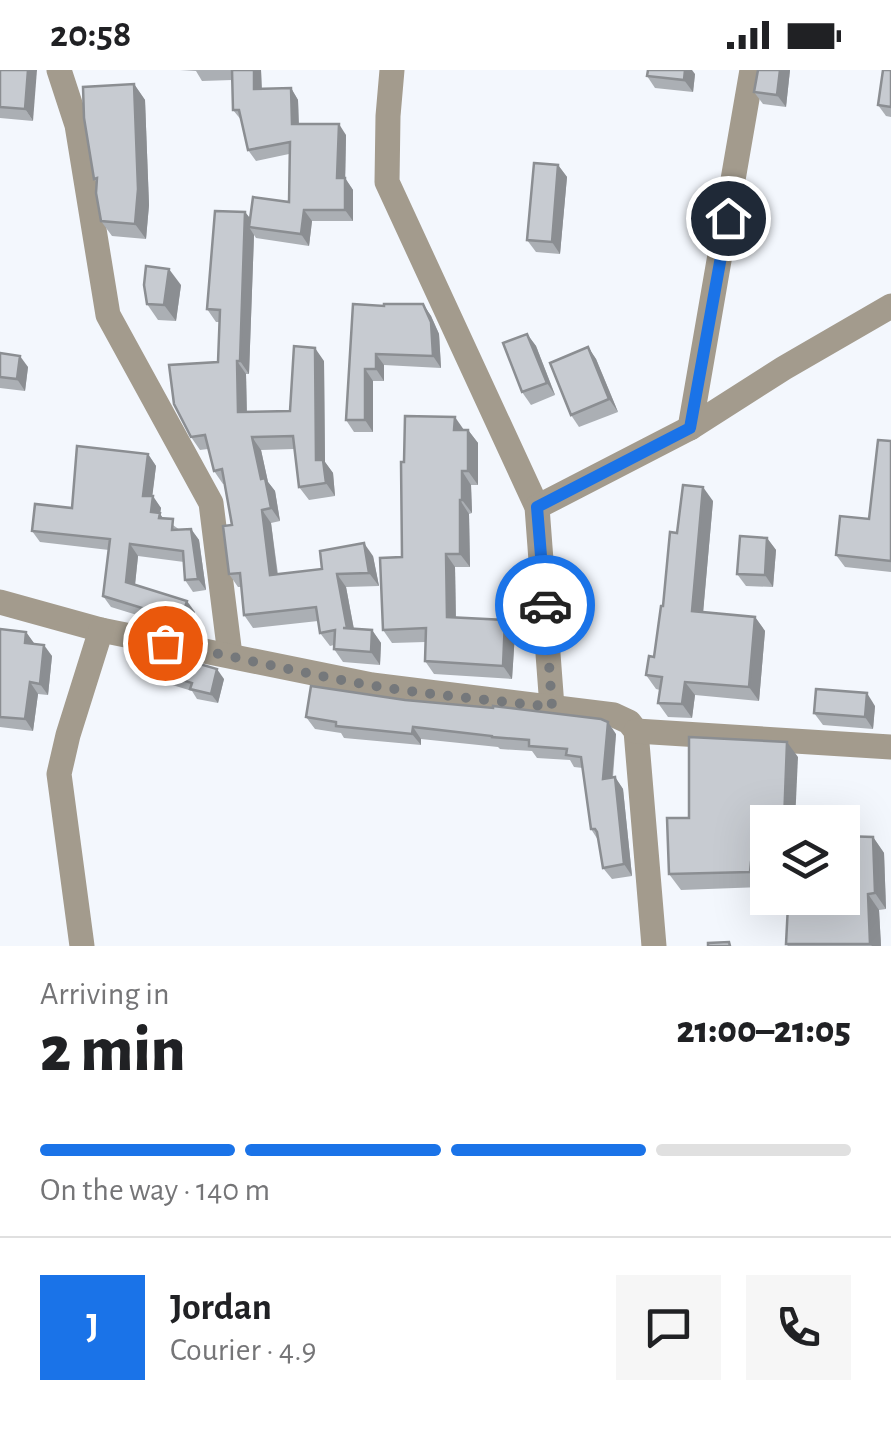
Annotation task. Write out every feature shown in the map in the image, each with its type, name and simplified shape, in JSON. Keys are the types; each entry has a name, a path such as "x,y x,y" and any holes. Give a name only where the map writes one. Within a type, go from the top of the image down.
{"street":[{"path":"59,70 78,125 108,315 210,502 230,655"},
{"path":"392,70 387,182 537,507 552,707"},
{"path":"690,428 752,70"},
{"path":"537,507 690,428 891,306"},
{"path":"0,602 101,630 273,667 372,685 614,716 629,722 636,732 654,946"},
{"path":"82,946 59,774 101,630"},
{"path":"636,732 891,747"}],"building":[{"path":"0,70 28,70 25,109 0,107"},
{"path":"232,70 254,70 254,89 291,88 292,124 339,124 337,178 345,178 345,210 304,210 301,234 249,227 253,197 289,202 290,142 248,150 239,110 233,110"},
{"path":"648,70 685,70 684,80 647,76"},
{"path":"758,70 780,70 777,95 754,92"},
{"path":"883,70 891,70 891,107 878,105"},
{"path":"134,84 138,189 135,224 101,221 97,178 94,179 84,118 83,87"},
{"path":"534,163 558,165 552,242 527,240"},
{"path":"215,211 245,212 238,412 290,411 294,346 315,348 316,460 323,460 326,483 299,487 293,436 252,437 271,508 262,510 270,575 322,569 320,551 364,543 369,573 337,574 347,628 343,628 372,630 371,652 334,649 335,630 320,633 316,607 244,615 240,573 229,574 223,526 232,525 222,469 214,471 205,435 191,437 174,404 169,365 218,362 220,310 207,309"},
{"path":"146,266 169,269 164,305 147,304"},
{"path":"353,304 423,304 431,322 433,356 376,354 376,369 365,369 365,420 346,420"},
{"path":"527,334 547,383 522,392 503,343"},
{"path":"588,347 609,399 571,415 550,363"},
{"path":"0,353 20,356 17,379 0,377"},
{"path":"405,416 455,417 454,430 468,430 468,471 462,471 460,500 460,554 446,554 447,617 505,620 503,666 425,661 426,628 383,630 380,558 402,557 401,462"},
{"path":"878,440 891,441 891,561 836,555 840,516 869,519"},
{"path":"77,446 148,454 143,496 153,496 151,512 160,513 159,518 173,519 172,530 191,529 198,579 185,580 183,551 130,544 126,582 187,601 181,620 103,596 110,539 32,531 35,504 72,508"},
{"path":"683,485 703,487 692,611 755,617 749,687 685,682 682,704 658,703 662,677 646,675 649,656 654,657 670,532 677,533"},
{"path":"740,536 767,538 765,575 737,574"},
{"path":"0,629 26,632 25,643 44,645 40,684 30,682 25,719 0,717"},
{"path":"155,651 217,669 211,694 190,689 192,683 149,670"},
{"path":"311,686 608,722 603,779 615,777 624,864 603,868 597,832 591,829 581,757 566,755 567,749 529,746 529,740 413,727 412,734 336,726 336,722 306,717"},
{"path":"816,689 867,693 865,717 814,713"},
{"path":"689,737 787,742 785,805 750,805 750,872 669,874 667,818 689,818"},
{"path":"860,837 873,837 875,893 868,894 870,944 786,944 787,915 860,915"},
{"path":"729,942 730,946 708,946 708,943"}],"way so far":[{"path":"165,643 372,685 552,707 545,605"}],"route":[{"path":"545,605 537,507 690,428 728,218"}]}
